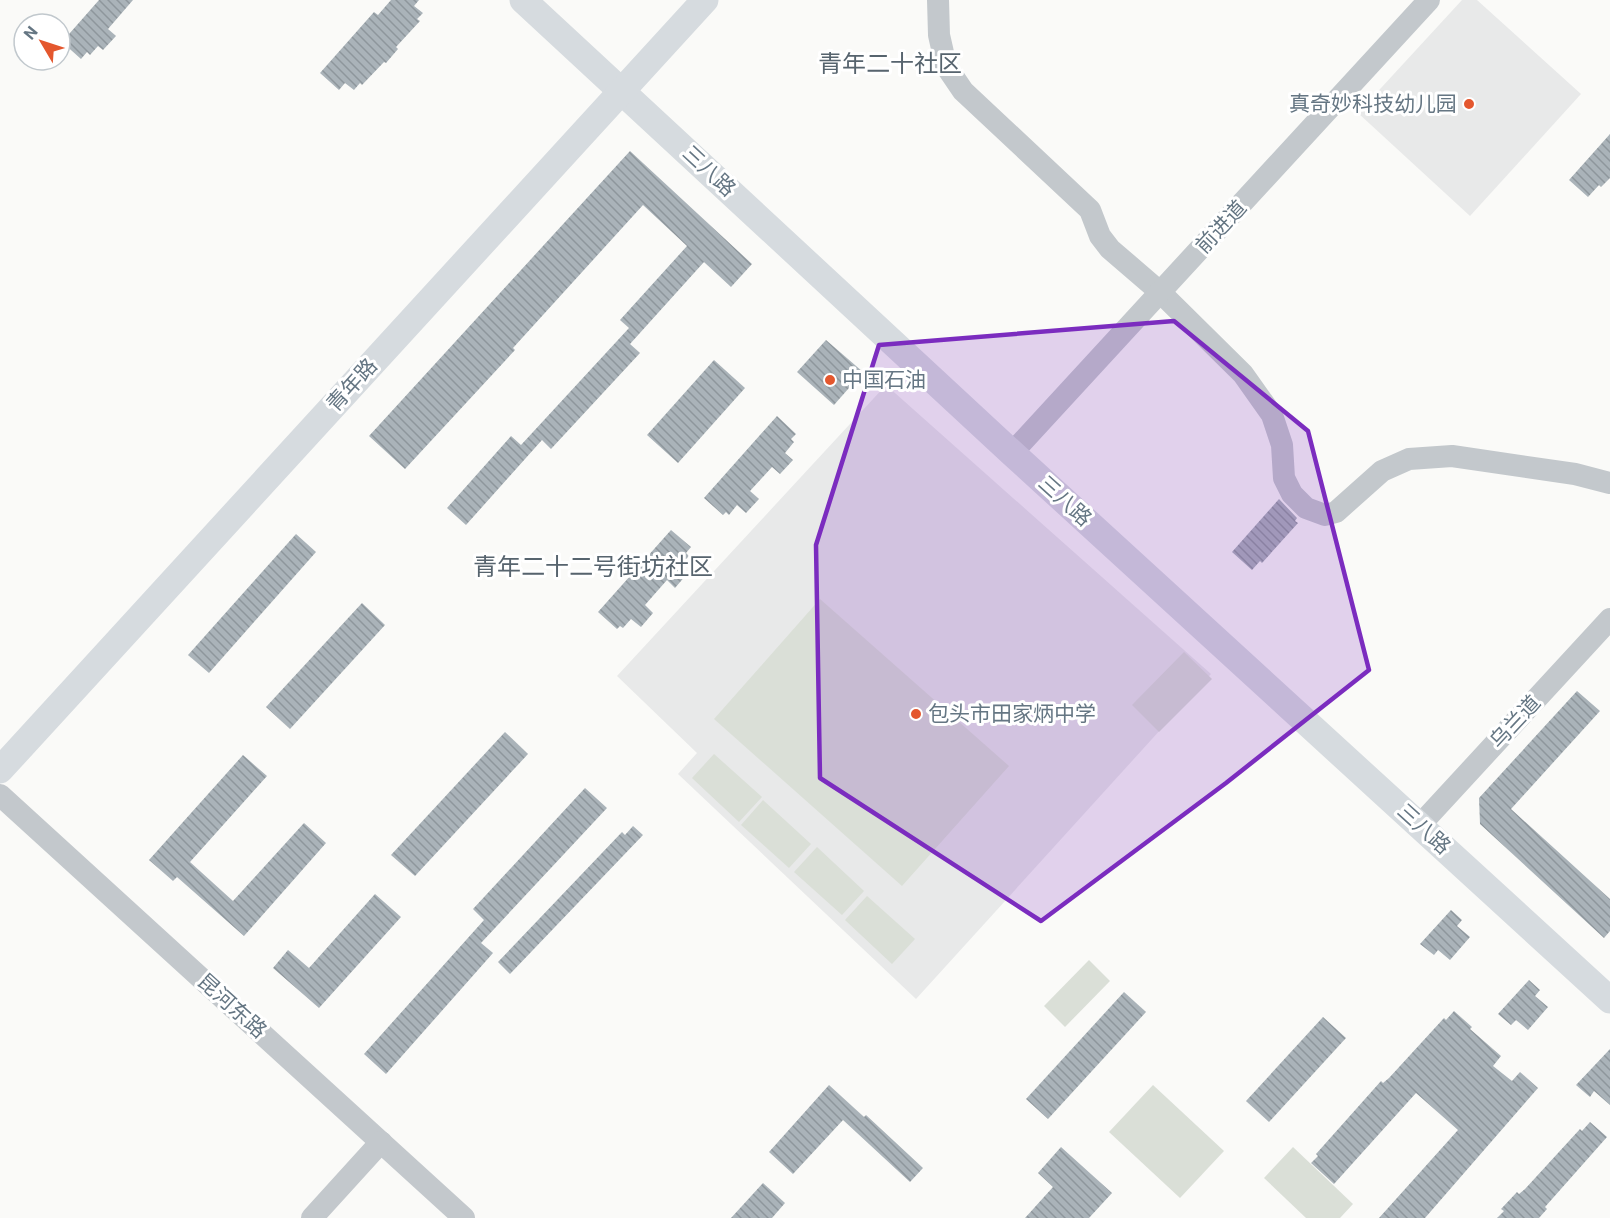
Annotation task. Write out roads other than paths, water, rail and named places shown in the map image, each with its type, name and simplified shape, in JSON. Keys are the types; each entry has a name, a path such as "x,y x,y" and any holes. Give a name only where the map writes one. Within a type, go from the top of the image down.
{"main road":[{"name":"三八路","path":"523,0 1012,453 1610,1000"},
{"name":"青年路","path":"0,770 705,0"}],"street":[{"path":"938,0 939,34 946,66 963,91 1090,210 1100,236 1110,249 1160,292 1243,374 1272,415 1282,445 1284,478 1292,494 1306,508 1325,515 1336,512 1382,471 1409,459 1452,456 1575,474 1610,483"},
{"name":"前进道","path":"1012,453 1429,0"},
{"name":"乌兰道","path":"1420,825 1610,619"},
{"name":"昆河东路","path":"0,795 464,1218"},
{"path":"312,1218 381,1142"}],"place":[{"name":"真奇妙科技幼儿园","path":"1469,104"},
{"name":"中国石油","path":"830,380"},
{"name":"包头市田家炳中学","path":"916,714"}],"district":[{"name":"青年二十社区","path":"890,64"},
{"name":"青年二十二号街坊社区","path":"593,567"}]}
